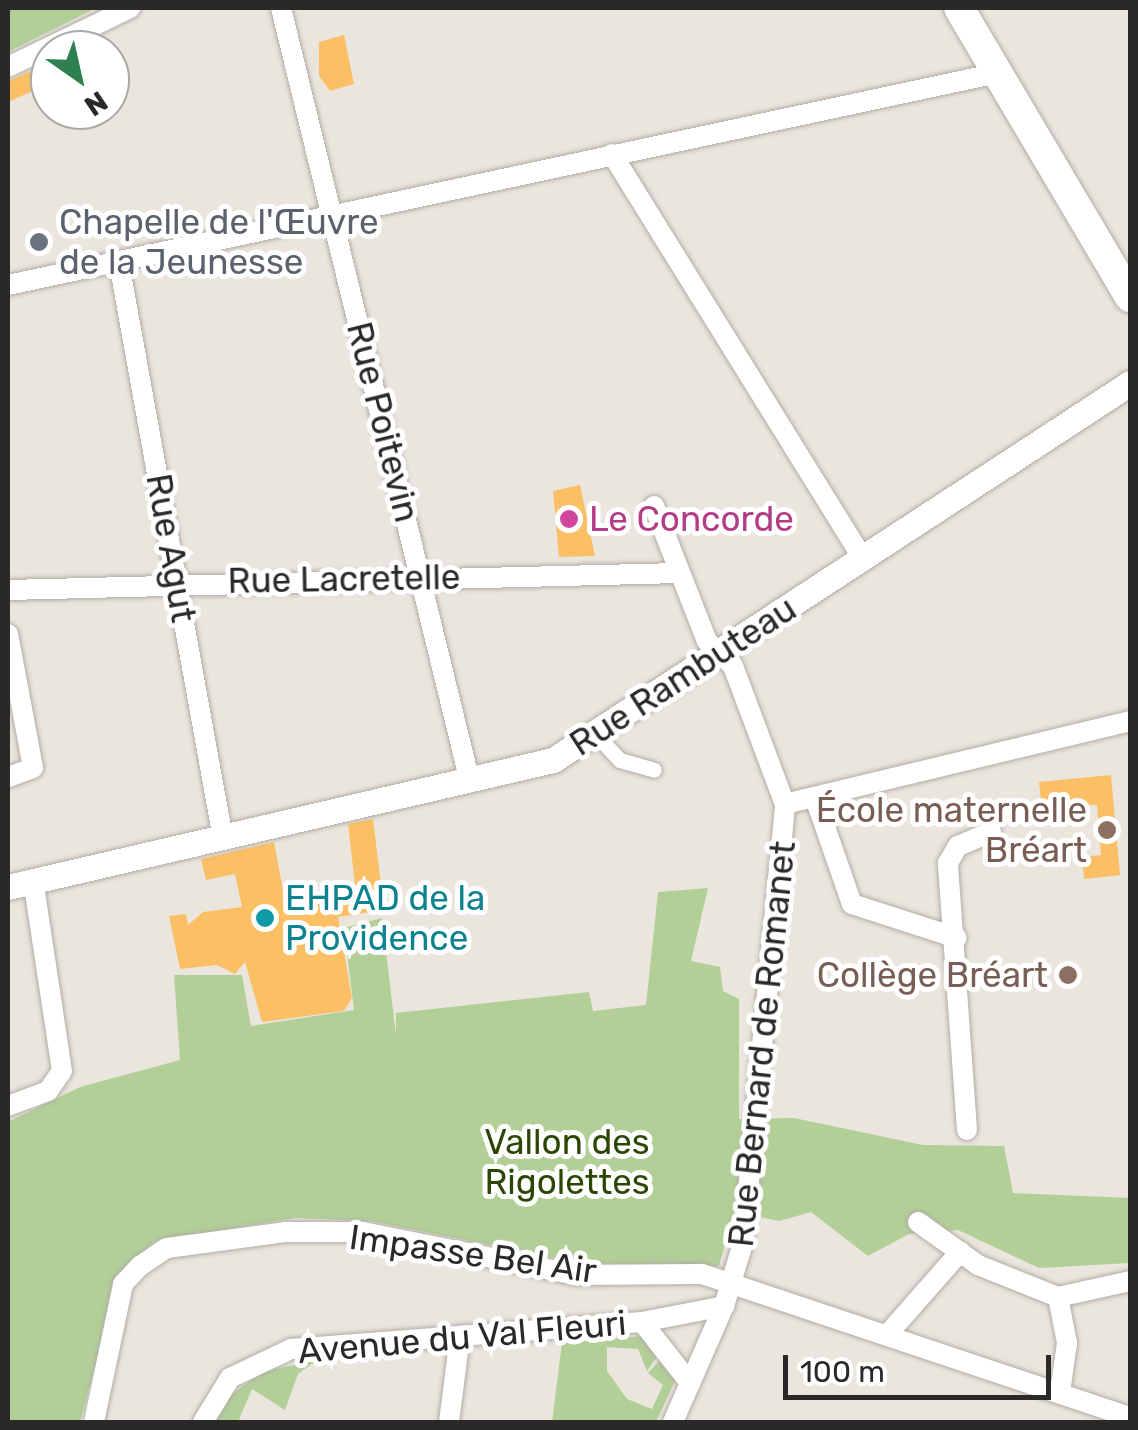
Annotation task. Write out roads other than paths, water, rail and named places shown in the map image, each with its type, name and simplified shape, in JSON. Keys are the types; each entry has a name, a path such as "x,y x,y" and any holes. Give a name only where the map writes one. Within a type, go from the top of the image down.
{"main road":[{"path":"959,8 1130,297"}],"street":[{"path":"8,67 130,8"},
{"name":"Rue Poitevin","path":"281,8 468,778"},
{"path":"8,285 998,72"},
{"path":"612,154 863,559"},
{"name":"Rue Agut","path":"119,263 222,832"},
{"name":"Rue Rambuteau","path":"8,887 222,832 553,760 1126,389"},
{"path":"654,506 707,641 721,653 785,804 1130,721"},
{"name":"Rue Lacretelle","path":"8,590 680,572"},
{"path":"8,634 12,684 33,768 8,777"},
{"path":"602,742 620,760 654,770"},
{"path":"814,798 852,904 957,938"},
{"name":"Rue Bernard de Romanet","path":"737,1283 785,804"},
{"path":"967,1130 957,938 948,862 958,846 991,832"},
{"path":"8,1106 48,1091 62,1071 33,879"},
{"path":"918,1222 960,1252 1058,1297 1130,1280"},
{"name":"Impasse Bel Air","path":"94,1422 122,1284 166,1248 363,1232 576,1275 697,1273 737,1283 1130,1417"},
{"path":"887,1334 960,1252"},
{"path":"673,1422 737,1283"},
{"path":"1058,1297 1067,1343 1060,1394"},
{"name":"Avenue du Val Fleuri","path":"203,1422 230,1378 270,1354 642,1322 724,1306"},
{"path":"642,1322 690,1383"},
{"path":"449,1422 460,1336"}],"place":[{"name":"Chapelle de l'Œuvre de la Jeunesse","path":"39,242"},
{"name":"Le Concorde","path":"569,519"},
{"name":"École maternelle Bréart","path":"1107,830"},
{"name":"EHPAD de la Providence","path":"265,918"},
{"name":"Collège Bréart","path":"1068,975"}],"park label":[{"name":"Vallon des Rigolettes","path":"567,1162"}]}
